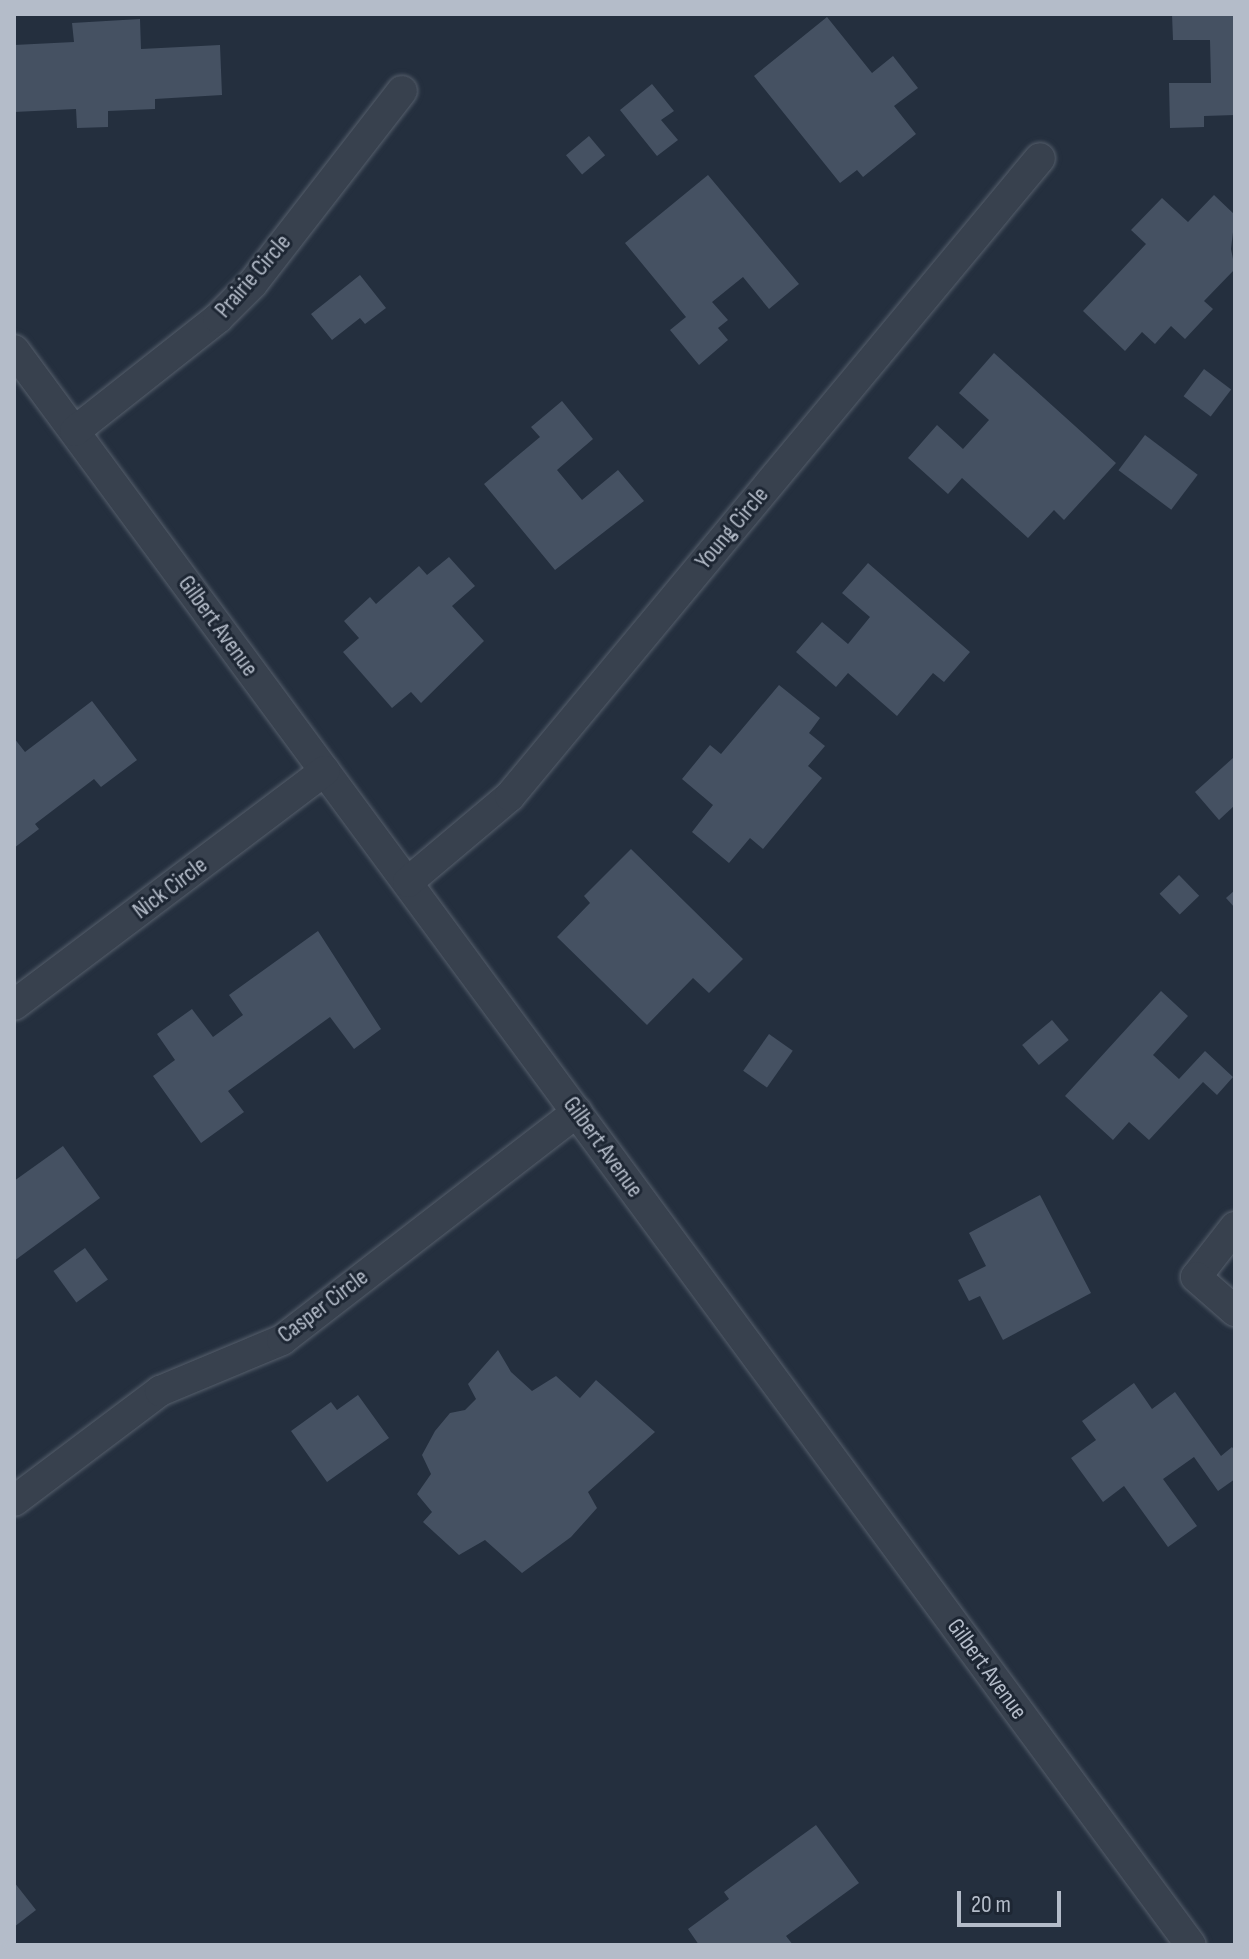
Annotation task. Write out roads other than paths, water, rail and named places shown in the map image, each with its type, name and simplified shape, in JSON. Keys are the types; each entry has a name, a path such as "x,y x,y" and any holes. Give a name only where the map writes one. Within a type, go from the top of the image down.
{"street":[{"name":"Prairie Circle","path":"75,431 188,342 253,283 402,91"},
{"name":"Young Circle","path":"408,882 510,796 1040,158"},
{"name":"Gilbert Avenue","path":"14,350 1191,1945"},
{"name":"Nick Circle","path":"14,1005 325,771"},
{"name":"Casper Circle","path":"14,1501 160,1391 282,1340 577,1112"},
{"path":"1235,1227 1196,1277 1235,1311"}]}
